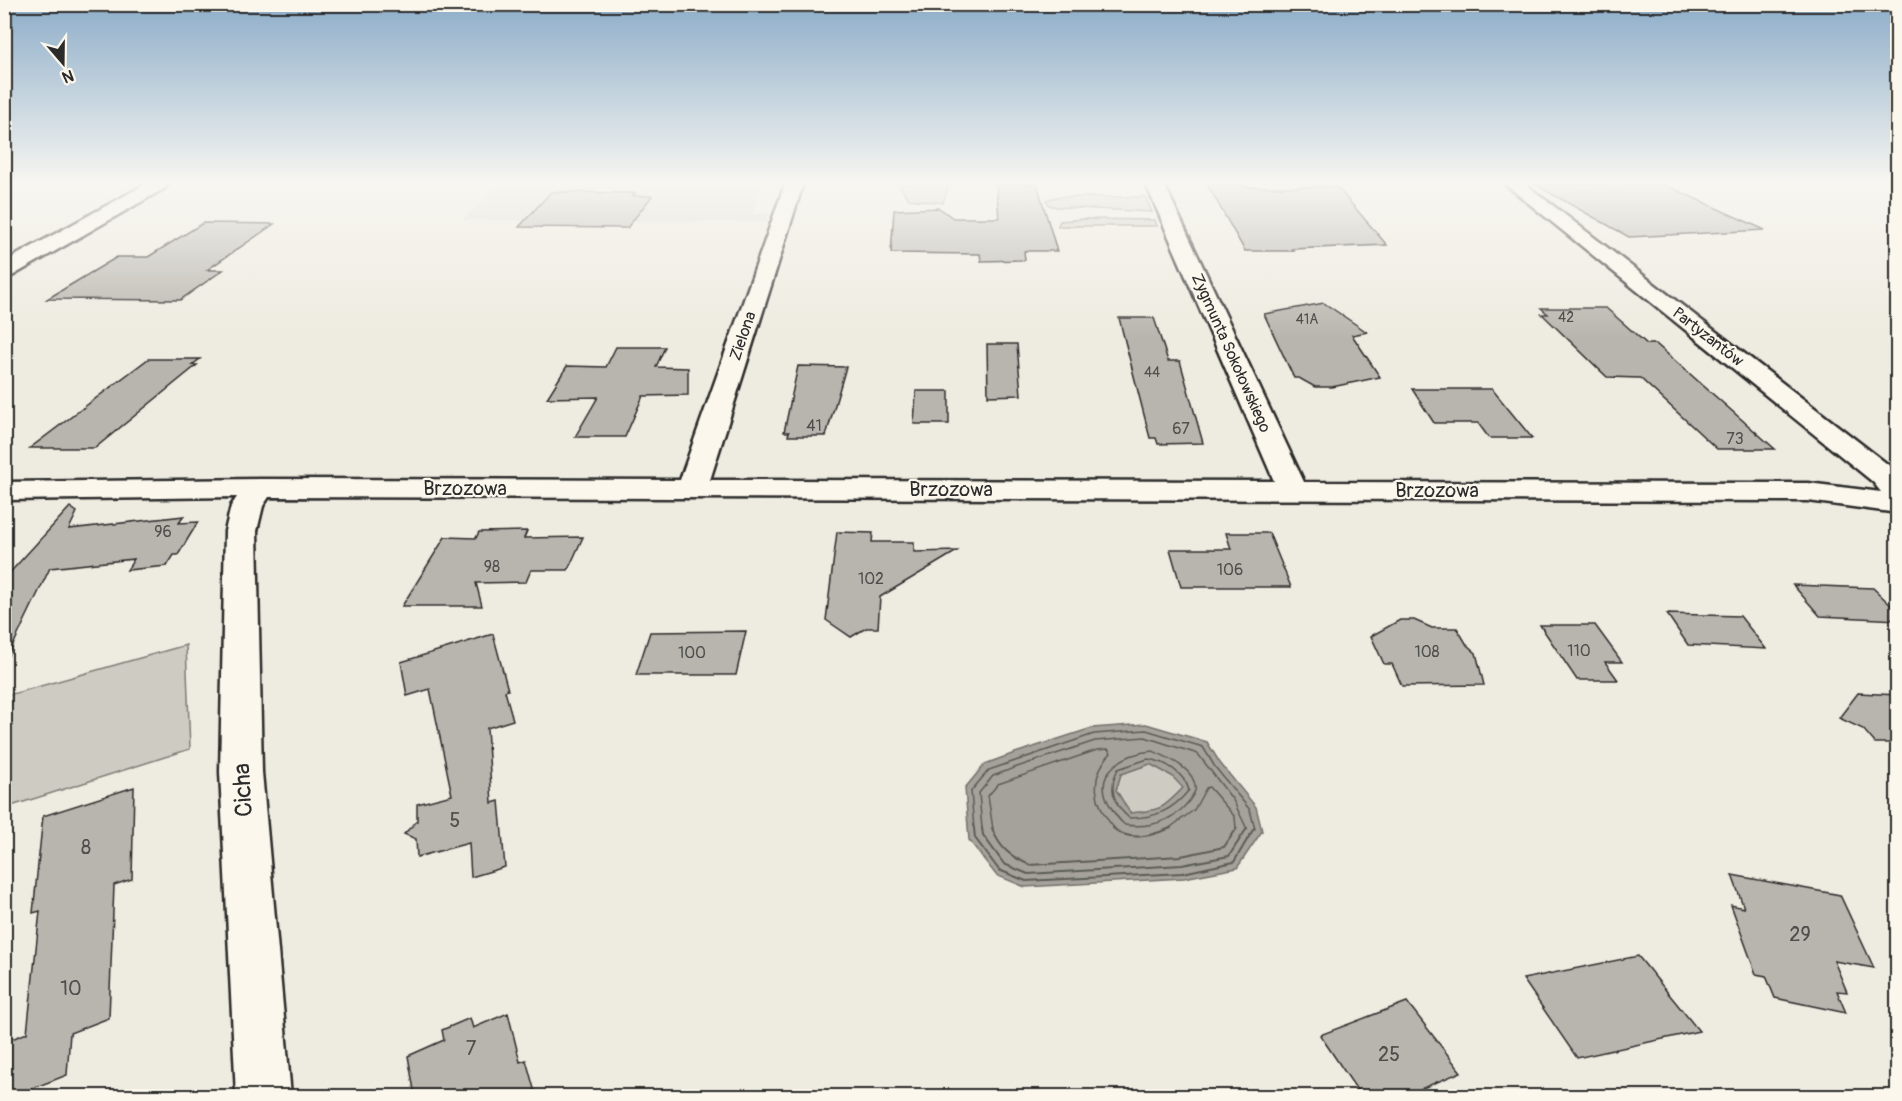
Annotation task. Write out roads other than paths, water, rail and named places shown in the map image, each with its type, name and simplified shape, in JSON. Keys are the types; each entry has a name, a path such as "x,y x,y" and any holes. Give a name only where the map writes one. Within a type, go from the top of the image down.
{"street":[{"path":"4,272 69,235"},
{"name":"Zielona","path":"692,488 777,235"},
{"name":"Zygmunta Sokołowskiego","path":"1178,235 1292,489"},
{"name":"Partyzantów","path":"1579,235 1884,476 1898,494"},
{"name":"Brzozowa","path":"4,491 261,488 692,488 1808,492 1898,504"},
{"name":"Cicha","path":"261,488 247,506 240,531 241,772 263,1096"}],"water":[{"path":"1146,724 1207,742 1220,763 1256,807 1262,831 1237,868 1184,878 1025,887 996,875 969,840 965,788 985,764 1092,728","holes":["1150,764 1172,776 1183,788 1165,805 1155,810 1130,813 1116,790 1121,774"]}]}
